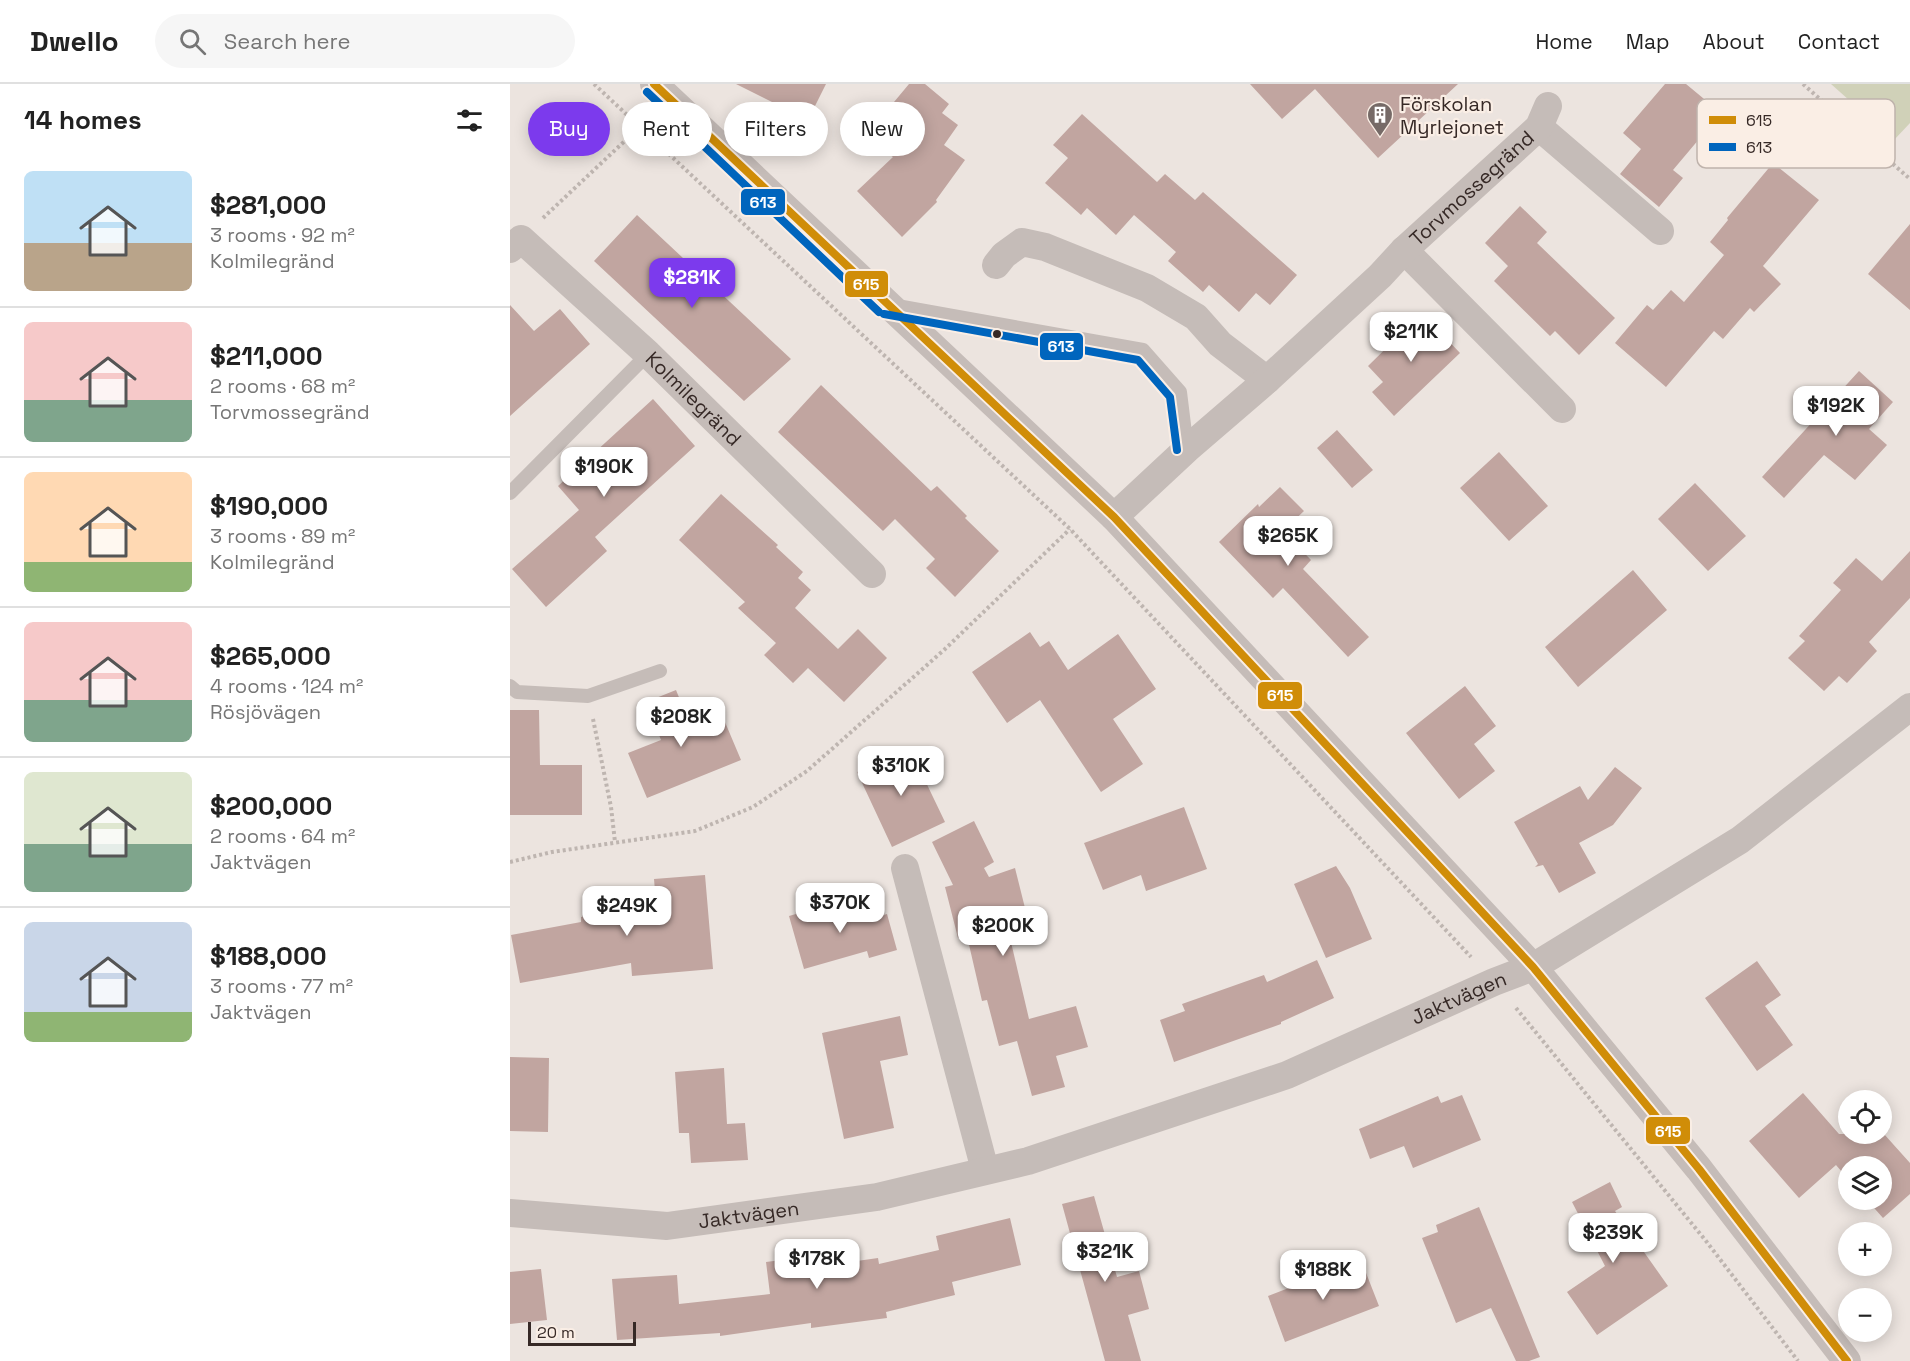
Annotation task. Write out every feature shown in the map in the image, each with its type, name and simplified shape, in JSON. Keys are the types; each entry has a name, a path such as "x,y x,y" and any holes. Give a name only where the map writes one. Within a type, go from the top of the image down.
{"street":[{"path":"662,92 1114,517 1533,967 1699,1169 1847,1361"},
{"name":"Torvmossegränd","path":"1114,517 1380,276 1404,250 1543,117 1660,231"},
{"path":"996,266 1004,255 1022,242 1044,247 1147,288 1196,317 1220,344 1267,380"},
{"name":"Kolmilegränd","path":"515,244 648,354 872,574"},
{"name":"Torvmossegränd","path":"1404,250 1562,409"},
{"name":"Jaktvägen","path":"510,1213 667,1226 877,1197 1028,1161 1287,1075 1494,982 1533,967 1740,840 1910,707"},
{"path":"905,868 985,1170"}],"lane":[{"path":"886,304 1143,350 1180,392 1187,450"},
{"path":"510,493 648,354"},
{"path":"510,686 517,692 588,696 660,671"}],"path":[{"path":"594,84 622,107"},
{"path":"1803,84 1820,99"},
{"path":"515,244 622,143"},
{"path":"671,156 1070,529 1494,982 1706,1241 1798,1361"},
{"path":"1895,166 1910,179"},
{"path":"510,862 552,852 695,831 753,807 807,771 944,650 1070,529"},
{"path":"588,696 611,807 615,842"}],"green space":[{"path":"1831,84 1910,84 1910,123 1895,139 1895,99 1848,99"}],"building":[{"path":"736,84 826,84 817,102 772,102"},
{"path":"909,84 925,84 949,104 942,113 958,125 944,145 965,160 936,200 937,202 902,237 857,191 893,157 892,156 925,156 925,102 894,102"},
{"name":"Förskolan Myrlejonet","path":"1250,84 1458,84 1378,158 1315,89 1282,119"},
{"path":"1665,84 1686,84 1704,99 1697,99 1697,142 1673,170 1683,178 1659,207 1620,174 1641,149 1623,133"},
{"path":"1082,114 1157,182 1165,174 1195,200 1203,192 1297,275 1270,305 1256,293 1239,312 1209,285 1203,292 1168,261 1176,252 1134,215 1116,235 1087,208 1081,215 1045,183 1068,158 1053,145"},
{"path":"1769,168 1779,168 1819,200 1763,266 1781,284 1754,312 1750,308 1723,339 1714,331 1666,387 1615,343 1647,305 1653,310 1671,290 1684,302 1724,255 1710,242 1728,220 1727,218"},
{"path":"1520,206 1547,232 1537,243 1615,318 1579,355 1555,331 1550,336 1494,281 1508,266 1485,243"},
{"path":"637,215 791,359 744,401 594,261"},
{"path":"1910,224 1910,310 1868,274"},
{"path":"510,305 534,331 560,309 590,344 510,416"},
{"path":"1422,313 1460,353 1394,416 1372,392 1383,382 1368,366"},
{"path":"1859,371 1893,402 1869,429 1887,445 1855,480 1824,455 1784,498 1762,477"},
{"path":"821,385 931,491 937,486 967,516 965,518 999,551 955,597 926,568 935,559 895,519 883,531 778,432"},
{"path":"653,399 695,446 595,537 607,551 546,607 512,569 579,510 558,486"},
{"path":"1337,430 1373,470 1352,488 1317,448"},
{"path":"1499,452 1548,506 1509,541 1460,488"},
{"path":"1695,483 1746,536 1708,571 1658,519"},
{"path":"1280,487 1304,511 1283,531 1311,560 1303,569 1369,637 1348,657 1283,588 1273,598 1219,542 1258,504 1259,507"},
{"path":"721,494 778,545 776,547 803,572 798,578 811,590 795,608 838,649 858,629 887,658 844,702 808,668 793,683 764,655 776,643 738,608 745,602 679,540"},
{"path":"1910,551 1910,598 1869,642 1877,651 1847,683 1839,676 1824,691 1788,658 1805,641 1799,636 1841,590 1833,583 1856,558 1882,581"},
{"path":"1633,570 1667,610 1578,687 1545,647"},
{"path":"1030,632 1040,647 1049,641 1068,670 1118,634 1156,689 1113,719 1143,764 1101,792 1040,700 1007,723 972,672"},
{"path":"1465,686 1496,726 1474,744 1495,771 1459,799 1406,733"},
{"path":"676,690 691,727 722,715 741,760 647,798 628,753 661,740 646,702"},
{"path":"510,710 539,710 540,765 582,765 582,815 510,815"},
{"path":"909,747 945,822 892,847 857,772"},
{"path":"1615,767 1642,788 1613,825 1579,843 1596,873 1559,893 1543,865 1535,867 1538,864 1514,822 1580,786 1588,800"},
{"path":"1184,807 1207,869 1146,891 1141,875 1103,890 1084,843"},
{"path":"974,821 994,862 984,868 989,877 1015,868 1028,920 1007,925 1029,1019 1076,1006 1088,1047 1056,1056 1065,1087 1032,1096 1017,1041 999,1046 987,1000 982,1001 967,936 958,938 945,887 953,885 932,842"},
{"path":"1336,866 1350,888 1372,939 1326,958 1294,884"},
{"path":"705,875 713,969 632,976 631,963 520,983 511,935 581,922 581,917 656,903 654,879"},
{"path":"855,897 862,921 887,914 897,950 869,958 867,951 804,969 789,916"},
{"path":"1317,960 1334,998 1281,1024 1174,1062 1160,1020 1185,1011 1182,1004 1264,975 1267,982"},
{"path":"1757,961 1781,995 1765,1006 1793,1045 1757,1071 1705,998"},
{"path":"900,1016 908,1055 880,1061 894,1128 844,1139 822,1033"},
{"path":"510,1057 549,1058 548,1132 510,1131"},
{"path":"724,1068 727,1124 745,1123 748,1160 691,1163 689,1133 679,1133 675,1072"},
{"path":"1803,1093 1838,1133 1838,1144 1892,1143 1910,1163 1910,1194 1892,1210 1892,1156 1838,1156 1838,1167 1836,1165 1799,1198 1749,1141"},
{"path":"1462,1095 1481,1140 1413,1168 1404,1146 1370,1159 1359,1129 1438,1096 1441,1103"},
{"path":"1610,1182 1622,1207 1615,1211 1668,1286 1597,1335 1567,1292 1605,1266 1572,1202"},
{"path":"1094,1196 1117,1277 1139,1271 1149,1309 1128,1315 1141,1361 1105,1361 1062,1204"},
{"path":"1479,1207 1540,1357 1529,1361 1516,1361 1491,1308 1456,1323 1422,1238 1438,1232 1436,1225"},
{"path":"1876,1210 1892,1210 1883,1218"},
{"path":"1010,1218 1021,1265 952,1282 955,1295 886,1312 887,1318 811,1328 811,1323 720,1336 720,1333 617,1340 612,1279 677,1275 679,1304 770,1294 766,1262 820,1255 822,1266 878,1258 879,1264 939,1250 936,1236"},
{"path":"1361,1260 1379,1306 1285,1342 1268,1296"},
{"path":"541,1269 547,1320 510,1324 510,1272"}],"transit line":[{"name":"615","path":"654,84 1114,517 1533,967 1699,1169 1847,1361"},
{"name":"613","path":"647,92 879,312"},
{"name":"613","path":"884,314 1138,360 1170,397 1177,450"}],"place":[{"name":"Förskolan Myrlejonet","path":"1380,138"}]}
